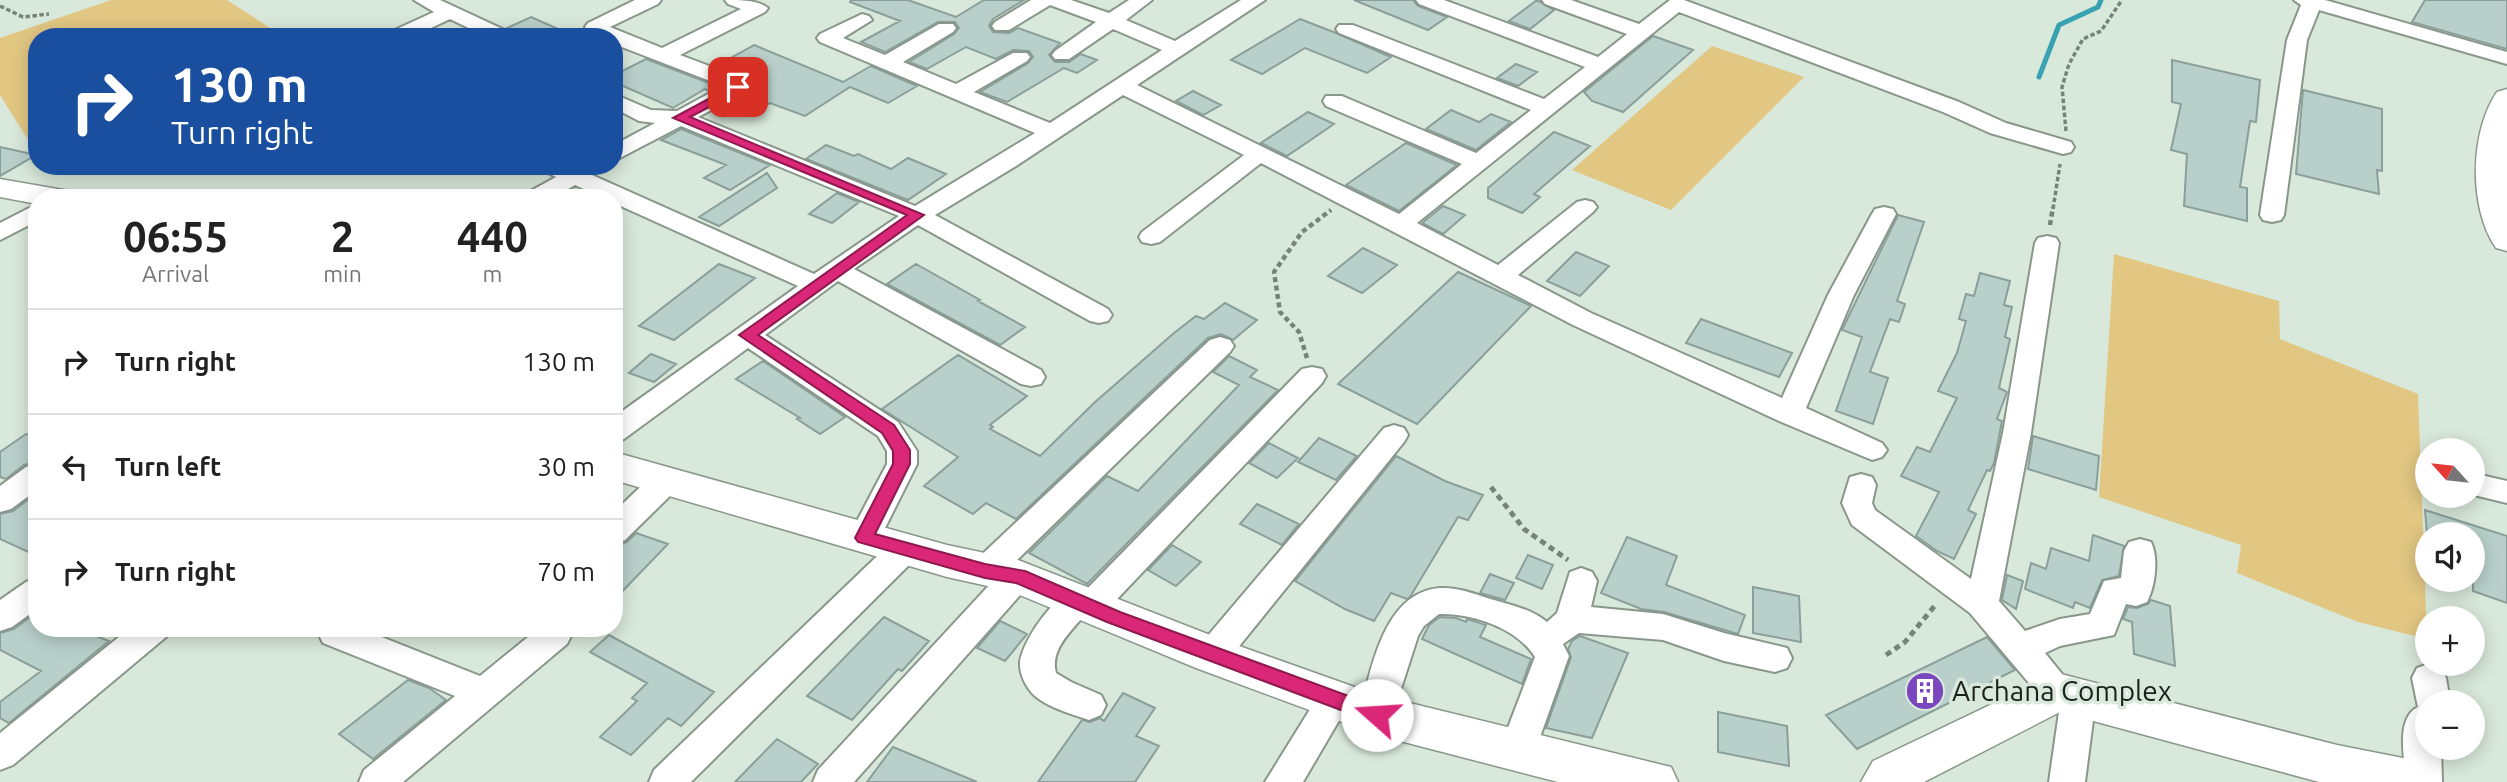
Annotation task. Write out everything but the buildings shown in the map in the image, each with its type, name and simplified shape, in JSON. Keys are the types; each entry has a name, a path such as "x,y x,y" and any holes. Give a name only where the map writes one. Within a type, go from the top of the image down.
{"main road":[{"path":"2507,98 2495,119 2500,147 2490,174 2500,203 2507,241"},
{"path":"0,188 28,193"},
{"path":"623,469 864,538 1001,573 1212,655 1377,715 1654,782"},
{"path":"1885,782 1890,776 2068,694 2340,774 2418,782"}],"street":[{"path":"424,0 485,28"},
{"path":"597,28 651,0"},
{"path":"664,55 758,8 735,0"},
{"path":"1002,26 1045,0"},
{"path":"1053,0 1177,49"},
{"path":"1062,55 1142,0"},
{"path":"623,425 826,277 917,215 1052,132 1255,0"},
{"path":"1426,0 1600,65"},
{"path":"1552,0 1642,32"},
{"path":"2272,215 2297,40 2308,1 2507,58"},
{"path":"1401,224 1677,4 1951,107 1998,128 2063,147"},
{"path":"415,28 450,12"},
{"path":"862,20 827,38 888,61 1052,132"},
{"path":"888,61 946,28"},
{"path":"1346,29 1546,108"},
{"path":"623,42 736,83 738,87 623,149"},
{"path":"958,92 1020,57"},
{"path":"1122,86 1348,197 1582,319 1872,450"},
{"path":"1334,101 1478,162"},
{"path":"623,104 648,116 680,118 917,215 1098,315"},
{"path":"1151,237 1259,154"},
{"path":"547,189 566,175"},
{"path":"585,175 618,189"},
{"path":"623,191 826,277 1031,377"},
{"path":"1501,276 1585,206"},
{"path":"1789,414 1841,295 1884,214"},
{"path":"0,233 28,216"},
{"path":"1982,604 2017,433 2048,243"},
{"path":"747,335 888,429 902,450 902,464 864,538"},
{"path":"831,782 1001,573 1220,346"},
{"path":"1088,705 1045,685 1038,674 1037,657 1054,629 1312,376"},
{"path":"1212,655 1394,435"},
{"path":"0,501 28,481"},
{"path":"623,521 666,481"},
{"path":"1861,485 1857,503 1863,517 1982,604 2022,651 2068,694 2067,782"},
{"path":"667,782 905,549"},
{"path":"2022,651 2040,638 2071,629 2102,626 2115,590 2136,593 2140,551"},
{"path":"1545,642 1572,620 1581,581"},
{"path":"0,618 28,598"},
{"path":"1377,715 1402,628 1420,608 1434,601 1478,608 1526,624 1541,635 1552,656 1517,751"},
{"path":"1572,620 1663,627 1724,647 1775,658"},
{"path":"0,754 143,637"},
{"path":"345,637 484,693"},
{"path":"377,782 551,637"},
{"path":"1283,782 1334,700"},
{"path":"2423,760 2424,782"}],"path":[{"path":"2048,243 2067,125 2062,87 2069,64 2083,39 2101,30 2122,0"},
{"path":"0,6 9,14 17,16 49,14"},
{"path":"1312,376 1299,332 1280,312 1274,272 1302,232 1348,197"},
{"path":"1491,487 1524,528 1572,562 1581,581"},
{"path":"1886,655 1906,642 1953,583"}],"shaded area":[{"path":"111,0 227,0 270,28 29,28"},
{"path":"28,28 28,140 0,95 0,38"},
{"path":"1712,46 1804,77 1671,210 1572,170"},
{"path":"2114,254 2279,301 2280,339 2418,394 2420,438 2415,438 2415,508 2422,508 2423,522 2415,522 2415,592 2425,592 2426,606 2415,606 2415,636 2358,622 2237,573 2241,545 2099,497"}],"waterway":[{"path":"2039,77 2059,25 2098,7 2101,0"}],"place":[{"name":"Archana Complex","path":"1925,691"}],"route":[{"path":"738,87 735,91 680,118 917,215 815,284 747,335 888,429 902,450 902,464 864,538 985,571 1018,576 1114,617 1377,715"}]}
